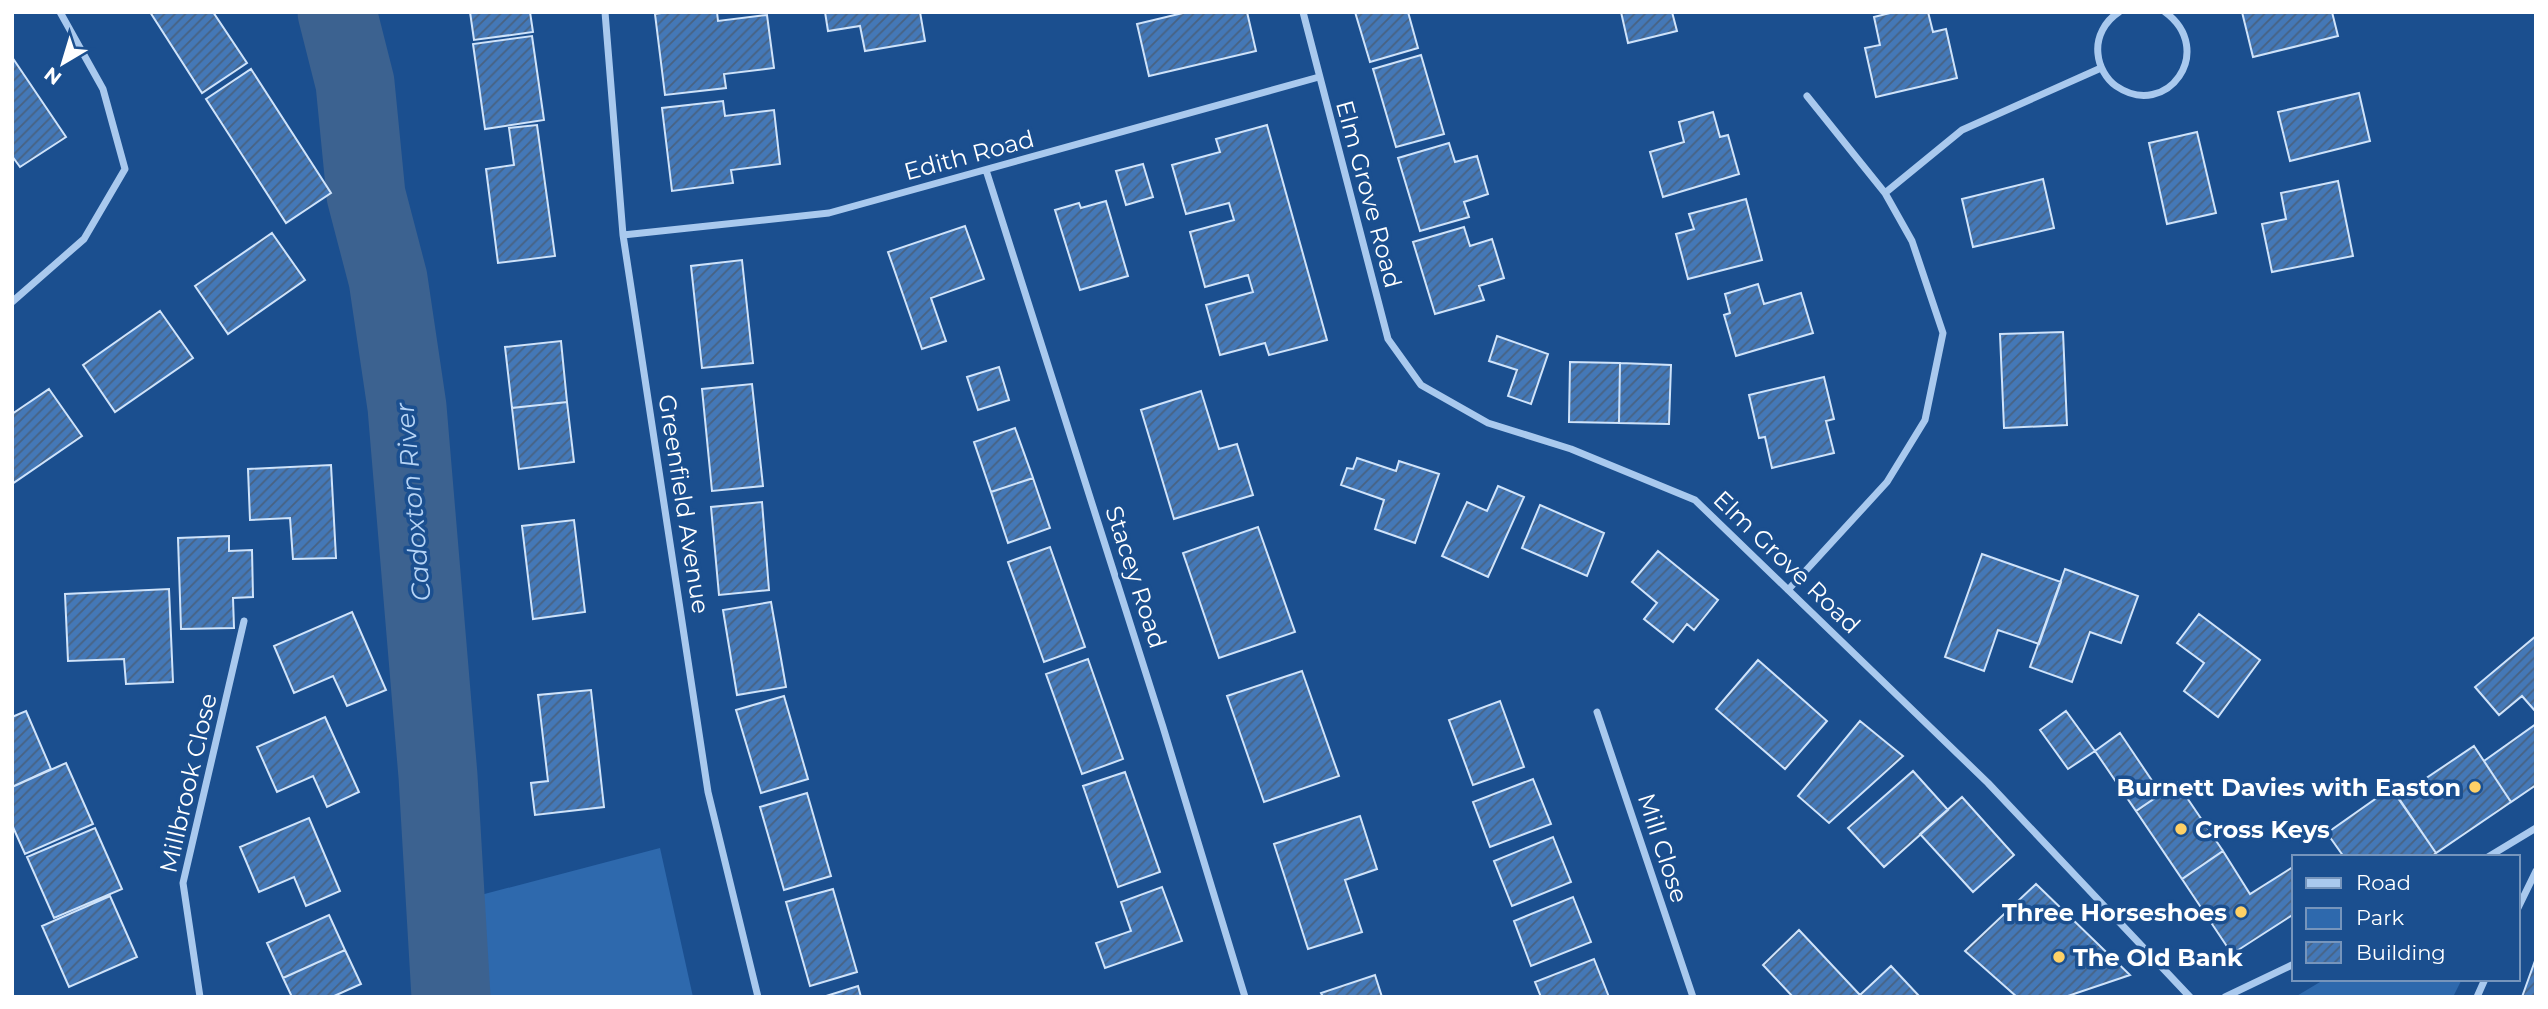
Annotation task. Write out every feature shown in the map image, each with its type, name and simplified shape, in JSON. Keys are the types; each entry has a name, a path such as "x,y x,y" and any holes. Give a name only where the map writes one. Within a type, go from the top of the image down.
{"street":[{"path":"12,302 84,239 125,169 103,89 60,12"},
{"name":"Greenfield Avenue","path":"605,12 623,235 708,793 758,997"},
{"name":"Elm Grove Road","path":"1303,12 1388,339 1421,385 1488,423 1571,449 1695,500 1988,783 2190,997"},
{"path":"2119,12 2113,16 2099,37 2101,68 2112,83 2125,92 2141,96 2167,89 2178,79 2188,59 2185,34 2177,21 2165,12"},
{"path":"1885,193 1962,131 2101,68"},
{"name":"Edith Road","path":"623,235 829,214 1318,77"},
{"path":"1788,590 1887,482 1926,420 1943,333 1912,240 1885,193 1807,96"},
{"name":"Stacey Road","path":"986,170 1163,727 1245,997"},
{"name":"Millbrook Close","path":"200,997 183,883 244,621"},
{"name":"Mill Close","path":"1597,712 1693,997"},
{"path":"2491,855 2536,828"},
{"path":"2520,904 2536,871"},
{"path":"2225,997 2292,965"},
{"path":"2477,997 2484,981"}],"green space":[{"path":"660,848 693,997 466,997 458,901"},
{"path":"2322,981 2461,981 2453,997 2295,997"}],"building":[{"path":"150,12 213,12 247,63 202,93"},
{"path":"470,12 530,12 533,32 474,40"},
{"path":"717,12 718,21 767,15 774,68 724,74 726,88 665,95 655,14"},
{"path":"825,12 920,12 925,41 865,51 860,26 828,31"},
{"path":"1187,12 1247,12 1256,51 1149,76 1137,24"},
{"path":"1355,12 1408,12 1418,48 1370,62"},
{"path":"1621,12 1672,12 1677,31 1628,43"},
{"path":"1894,12 1928,12 1933,32 1946,29 1957,78 1876,97 1865,48 1880,45 1874,17"},
{"path":"2242,12 2332,12 2338,36 2253,57"},
{"path":"532,36 544,120 485,129 473,44"},
{"path":"1421,55 1444,134 1396,147 1373,69"},
{"path":"12,57 66,137 20,167 12,156"},
{"path":"251,69 331,193 286,223 206,99"},
{"path":"2359,93 2370,141 2290,161 2278,112"},
{"path":"723,101 725,116 774,110 780,164 731,170 733,183 672,191 662,108"},
{"path":"1713,112 1720,137 1728,135 1739,174 1663,197 1650,152 1684,142 1679,122"},
{"path":"537,125 555,256 498,263 486,169 514,165 509,128"},
{"path":"1267,125 1327,340 1269,355 1265,343 1220,355 1206,305 1253,292 1248,275 1205,287 1190,232 1234,220 1229,203 1186,214 1172,165 1220,152 1216,139"},
{"path":"2197,132 2216,213 2167,224 2149,143"},
{"path":"1449,143 1455,162 1477,156 1488,194 1464,202 1469,217 1420,231 1398,158"},
{"path":"1143,164 1153,197 1126,205 1116,171"},
{"path":"2043,179 2054,228 1973,247 1962,199"},
{"path":"2338,181 2353,256 2272,272 2262,224 2286,219 2281,193"},
{"path":"1746,199 1762,260 1688,279 1676,234 1694,229 1689,214"},
{"path":"1106,201 1128,276 1080,290 1055,210 1079,203 1081,208"},
{"path":"965,226 984,279 931,298 946,341 922,349 888,252"},
{"path":"1464,227 1470,246 1492,239 1504,278 1479,286 1484,300 1435,314 1413,242"},
{"path":"272,233 305,280 228,334 195,286"},
{"path":"742,260 753,363 702,368 691,266"},
{"path":"1758,284 1764,304 1801,293 1813,333 1736,356 1724,315 1730,313 1725,294"},
{"path":"160,311 193,358 115,412 83,365"},
{"path":"2063,332 2067,425 2004,428 2000,334"},
{"path":"1497,336 1548,354 1531,404 1508,396 1517,370 1489,361"},
{"path":"561,341 567,402 512,408 505,347"},
{"path":"1570,362 1620,363 1619,423 1569,422"},
{"path":"1620,363 1671,365 1669,424 1619,423"},
{"path":"999,367 1009,400 978,410 967,377"},
{"path":"1824,377 1834,419 1826,421 1834,453 1772,468 1765,437 1759,438 1749,395"},
{"path":"752,384 763,486 712,491 702,389"},
{"path":"49,389 82,436 12,484 12,414"},
{"path":"1201,391 1219,449 1237,444 1253,495 1174,519 1141,410"},
{"path":"567,402 574,462 519,469 512,408"},
{"path":"1015,428 1033,478 991,492 974,442"},
{"path":"1357,458 1396,471 1399,461 1439,474 1415,543 1375,529 1384,500 1341,485 1347,468 1353,469"},
{"path":"331,465 336,558 293,559 290,518 250,520 248,469"},
{"path":"1033,478 1050,528 1008,543 991,492"},
{"path":"1498,486 1524,497 1488,577 1442,556 1467,502 1487,511"},
{"path":"762,502 769,590 719,595 711,507"},
{"path":"1540,505 1604,533 1587,576 1522,548"},
{"path":"574,520 585,612 533,619 522,526"},
{"path":"1258,527 1295,632 1219,658 1183,553"},
{"path":"229,536 229,551 252,550 253,597 233,598 234,628 181,629 178,538"},
{"path":"1050,547 1085,647 1044,662 1008,562"},
{"path":"1658,551 1718,600 1694,630 1687,624 1673,642 1644,619 1657,603 1632,582"},
{"path":"1982,554 2061,582 2039,644 1998,630 1984,671 1945,657"},
{"path":"2065,569 2138,596 2121,643 2090,632 2072,682 2030,667"},
{"path":"169,589 173,682 126,684 124,659 68,661 65,594"},
{"path":"771,602 786,687 737,695 723,610"},
{"path":"352,612 386,690 347,706 333,676 294,693 274,646"},
{"path":"2199,614 2260,660 2218,717 2184,691 2204,663 2177,643"},
{"path":"2536,636 2536,712 2522,696 2499,715 2475,687"},
{"path":"1088,659 1123,759 1082,774 1046,674"},
{"path":"1758,660 1827,721 1785,769 1716,709"},
{"path":"1302,671 1339,776 1264,802 1227,696"},
{"path":"591,690 604,807 535,815 531,783 548,781 538,695"},
{"path":"784,696 808,779 761,793 736,710"},
{"path":"1500,701 1524,767 1473,785 1449,720"},
{"path":"26,711 51,769 12,787 12,717"},
{"path":"2066,711 2095,751 2068,769 2040,730"},
{"path":"325,717 359,792 327,807 313,776 277,792 257,747"},
{"path":"1860,721 1903,756 1829,823 1798,796"},
{"path":"2536,724 2536,785 2511,802 2484,761"},
{"path":"2120,733 2161,794 2136,811 2095,751"},
{"path":"2474,746 2511,802 2436,853 2398,797"},
{"path":"66,763 93,824 25,854 12,825 12,787"},
{"path":"1913,771 1948,810 1884,867 1848,828"},
{"path":"1125,772 1160,872 1118,887 1083,786"},
{"path":"1533,779 1551,824 1490,847 1473,802"},
{"path":"2177,783 2223,851 2182,879 2136,811"},
{"path":"2391,788 2436,853 2343,855 2327,833"},
{"path":"807,793 831,876 784,890 760,807"},
{"path":"1962,797 2014,855 1973,892 1920,834"},
{"path":"1360,816 1377,869 1345,880 1362,932 1308,949 1274,844"},
{"path":"309,818 340,891 306,906 294,877 259,892 240,847"},
{"path":"95,828 122,889 54,918 27,857"},
{"path":"1553,837 1571,882 1512,906 1494,861"},
{"path":"2223,851 2250,894 2292,868 2292,915 2232,954 2182,879"},
{"path":"2036,884 2130,975 2065,997 2017,997 1965,951"},
{"path":"1162,887 1182,941 1105,968 1096,943 1131,931 1121,902"},
{"path":"833,889 857,972 810,986 786,902"},
{"path":"110,896 137,957 69,987 42,926"},
{"path":"1573,897 1591,942 1531,966 1514,921"},
{"path":"329,915 345,950 283,978 267,943"},
{"path":"1799,930 1860,995 1891,966 1920,997 1793,997 1763,965"},
{"path":"345,950 361,984 332,997 292,997 283,978"},
{"path":"2536,958 2536,997 2522,997"},
{"path":"1594,959 1609,997 1541,997 1535,982"},
{"path":"1375,975 1382,997 1323,997 1321,993"},
{"path":"858,986 861,997 823,997"}],"waterway":[{"name":"Cadoxton River","path":"337,12 355,83 366,195 388,279 407,407 438,776 451,997"}],"place":[{"name":"Burnett Davies with Easton","path":"2475,787"},
{"name":"Cross Keys","path":"2181,829"},
{"name":"Three Horseshoes","path":"2241,912"},
{"name":"The Old Bank","path":"2059,957"}]}
